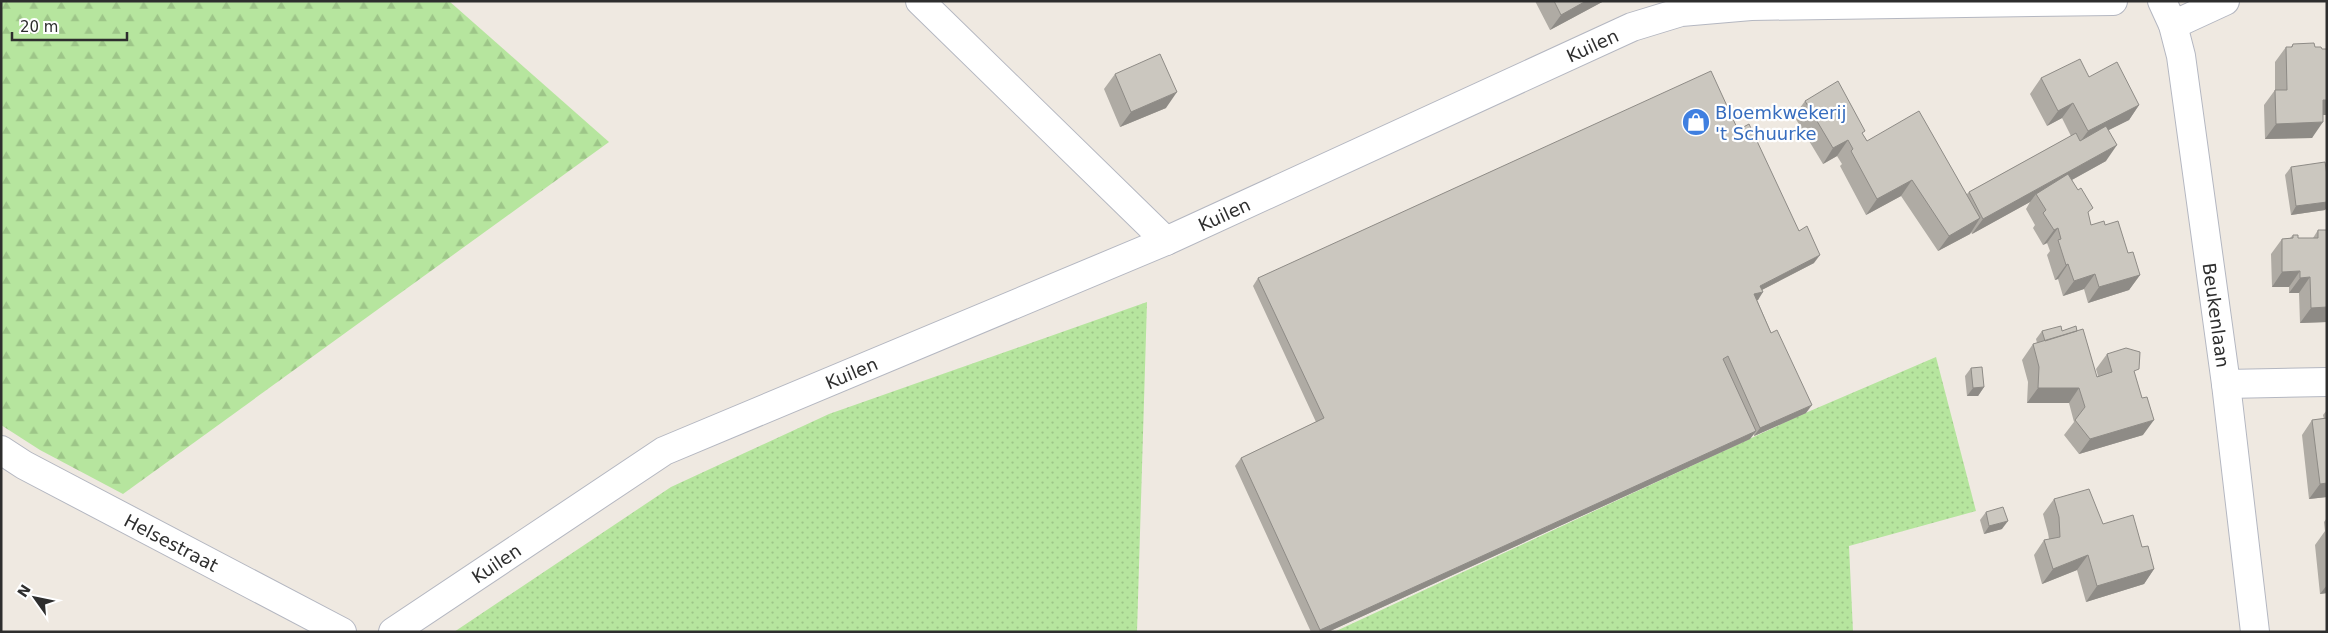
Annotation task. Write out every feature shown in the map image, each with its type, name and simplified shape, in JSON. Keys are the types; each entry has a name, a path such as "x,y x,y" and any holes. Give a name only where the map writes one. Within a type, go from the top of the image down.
{"street":[{"path":"920,1 1166,241"},
{"name":"Kuilen","path":"393,632 664,451 1166,241 1632,27 1681,12 1751,6 2113,1"},
{"name":"Beukenlaan","path":"2162,1 2174,25 2181,56 2226,384 2256,632"},
{"path":"2174,25 2225,1"},
{"path":"2226,384 2327,382"},
{"name":"Helsestraat","path":"1,450 24,465 342,632"}],"green space":[{"path":"1,1 449,1 609,142 123,494 40,450 1,425"},
{"path":"1147,302 1137,632 454,632 671,487 829,414"},
{"path":"1936,357 1976,511 1849,546 1853,632 1334,632 1803,414"}],"building":[{"path":"1554,1 1586,1 1561,15"},
{"path":"2314,43 2315,47 2327,49 2327,100 2323,100 2323,122 2276,124 2275,90 2287,90 2286,47 2292,47 2293,44"},
{"path":"1160,54 1177,92 1131,112 1115,74"},
{"path":"2080,59 2089,77 2117,62 2139,105 2088,131 2073,103 2058,111 2041,78"},
{"path":"1711,71 1738,130 1749,124 1799,231 1807,226 1820,255 1760,286 1763,292 1754,294 1771,333 1777,330 1812,405 1760,428 1728,356 1723,359 1756,431 1320,630 1241,458 1324,418 1258,278"},
{"path":"1838,81 1865,131 1862,133 1867,141 1919,111 1980,218 1949,236 1912,180 1877,199 1851,151 1853,149 1848,140 1833,148 1805,101"},
{"path":"2106,126 2117,145 1983,219 1969,192 2076,133 2080,141"},
{"path":"2325,162 2327,202 2296,206 2291,167"},
{"path":"2068,174 2078,190 2081,188 2093,208 2088,212 2091,225 2104,221 2105,225 2118,221 2128,253 2133,252 2140,275 2099,287 2095,274 2074,281 2068,264 2066,265 2058,240 2061,239 2058,228 2054,230 2043,213 2046,210 2036,194"},
{"path":"2318,230 2327,230 2327,307 2311,308 2310,277 2300,278 2300,271 2282,272 2282,239 2293,238 2293,235 2298,235 2298,238 2318,238"},
{"path":"2061,326 2062,331 2076,326 2077,331 2045,341 2042,331"},
{"path":"2083,329 2097,377 2112,372 2107,354 2126,348 2140,352 2139,369 2134,371 2142,398 2147,397 2154,420 2090,439 2075,420 2085,407 2079,388 2038,388 2039,367 2033,344"},
{"path":"1982,367 1984,387 1973,388 1971,368"},
{"path":"2327,418 2327,483 2320,484 2312,420"},
{"path":"2089,489 2103,524 2133,515 2142,547 2148,546 2154,569 2097,586 2088,555 2053,569 2044,540 2060,537 2059,517 2054,499"},
{"path":"2003,507 2008,521 1989,526 1986,512"}],"place":[{"name":"Bloemkwekerij 't Schuurke","path":"1696,122"}]}
